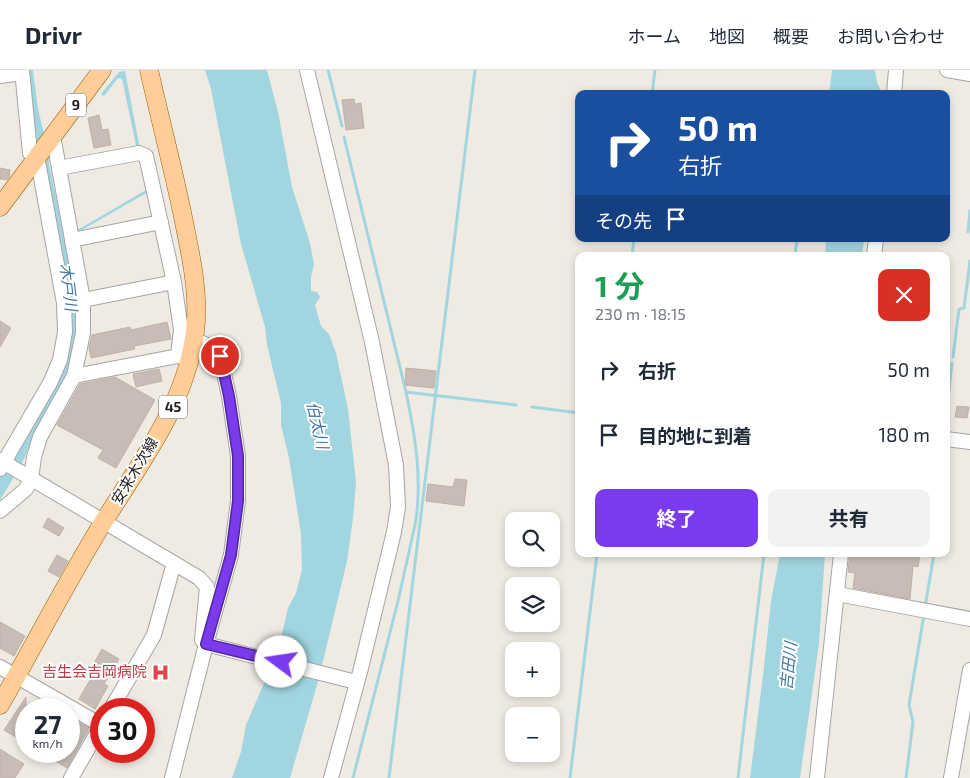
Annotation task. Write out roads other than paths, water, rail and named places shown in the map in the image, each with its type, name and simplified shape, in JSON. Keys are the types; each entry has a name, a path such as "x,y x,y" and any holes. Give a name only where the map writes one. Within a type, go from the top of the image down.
{"main road":[{"name":"9","path":"0,207 102,70"},
{"name":"安来木次線","path":"0,705 104,521 170,415 184,357 194,339 196,303 193,264 175,176 149,70"}],"street":[{"path":"308,70 372,342 396,465 398,507 394,532 360,672 353,681 331,778"},
{"path":"894,90 896,70"},
{"path":"947,70 970,74"},
{"path":"0,76 19,72 30,153 42,149"},
{"path":"0,511 26,489 31,479 40,437 74,376 83,333 83,300 59,168 42,149"},
{"path":"42,149 64,303 65,332 60,360 50,383 6,466 104,521 199,578 206,587 202,640 210,645 353,681"},
{"path":"59,168 139,153 146,156 174,282 184,357 74,376"},
{"path":"72,240 161,222"},
{"path":"83,300 174,282"},
{"path":"172,778 210,645 231,555 238,501 238,456 229,396 220,356 211,347 194,339"},
{"path":"950,440 970,442"},
{"path":"817,778 841,557"},
{"path":"117,698 154,635 174,563"},
{"path":"837,594 970,619"},
{"path":"0,667 90,720"},
{"path":"951,778 970,670"},
{"path":"71,778 90,745"}],"water":[{"path":"28,70 33,70 38,109 46,142 38,152"},
{"name":"伯太川","path":"205,70 267,70 278,112 292,187 310,243 314,264 311,277 311,291 317,292 320,297 315,305 321,326 329,334 336,353 348,409 356,482 347,561 319,678 290,778 232,778 241,752 246,725 271,667 288,608 296,593 302,570 301,534 289,458 281,425 281,403 267,345 265,327 241,244 211,89"},
{"path":"832,70 875,70 880,90 830,90"},
{"path":"125,71 140,149 137,150 122,79 118,78 104,96 101,94 119,72"},
{"name":"木戸川","path":"48,147 49,163 64,237 68,236 69,239 65,243 76,297 76,331 74,349 62,385 35,431 18,470 9,464 54,386 70,307 65,267 41,157"},
{"path":"139,157 150,191 75,234 74,232 146,190"},
{"path":"826,242 864,242 862,252 825,252"},
{"path":"7,466 17,472 0,500 0,478"},
{"name":"吉田川","path":"779,557 825,557 819,643 800,778 750,778 771,601"}],"waterway":[{"path":"328,70 342,126"},
{"path":"389,778 475,70"},
{"path":"652,90 655,70"},
{"path":"344,137 406,392 415,441 418,475 415,525 398,601 353,778"},
{"path":"968,232 970,211"},
{"path":"632,252 634,242"},
{"path":"795,252 797,242"},
{"path":"953,357 959,309 964,308 970,261"},
{"path":"950,381 952,363"},
{"path":"406,392 516,405"},
{"path":"532,407 575,412"},
{"path":"570,778 597,557"},
{"path":"738,778 764,557"},
{"path":"925,607 933,557"},
{"path":"906,778 913,722 909,705 924,614"}],"place":[{"name":"吉生会吉岡病院","path":"161,672"}]}
